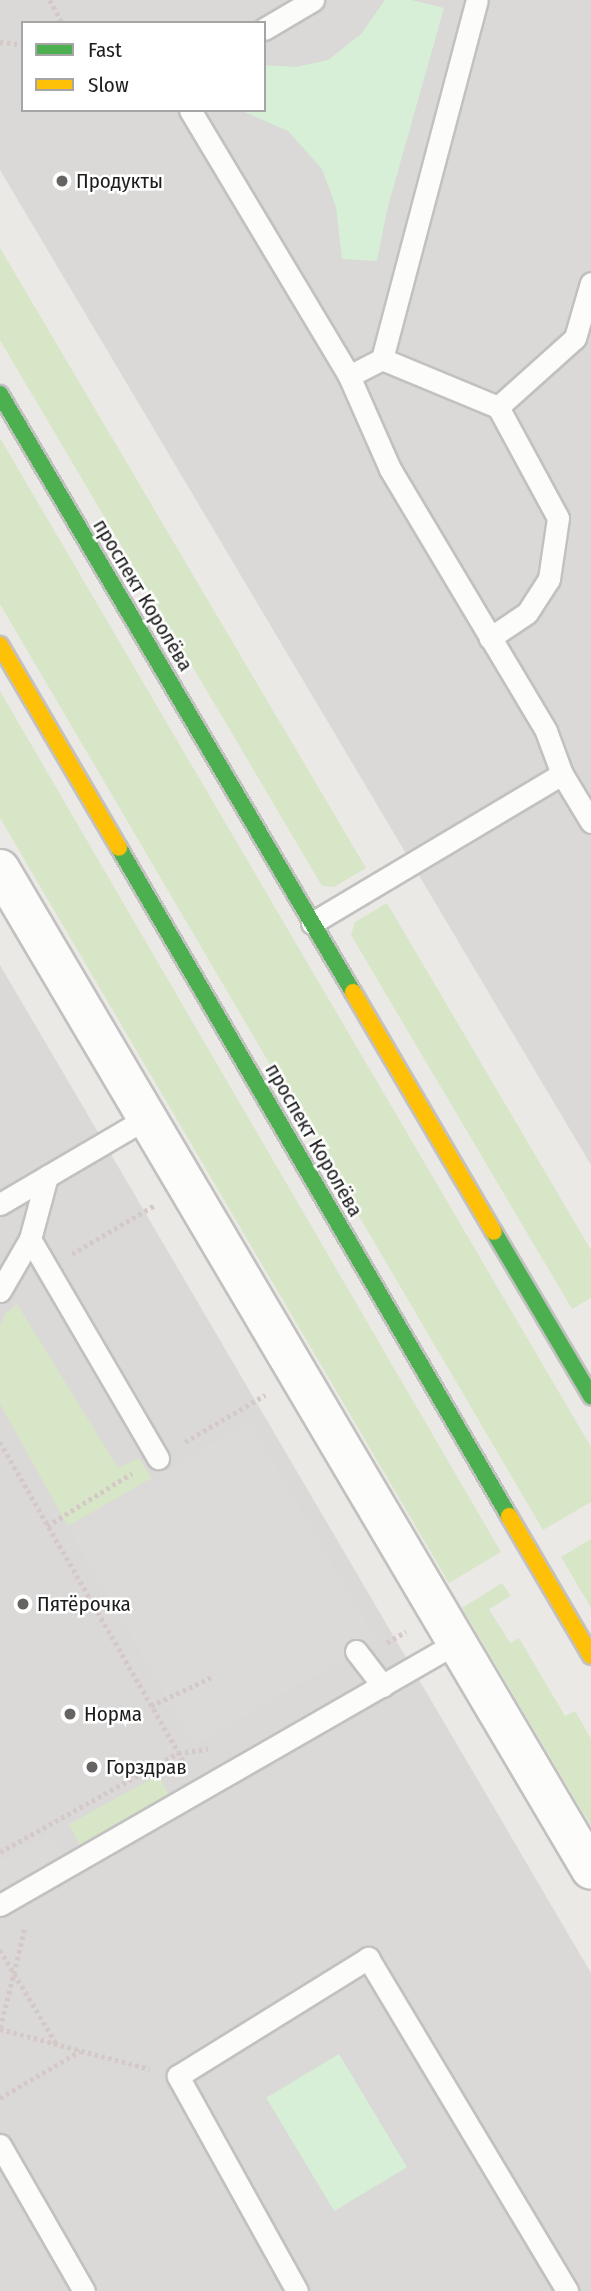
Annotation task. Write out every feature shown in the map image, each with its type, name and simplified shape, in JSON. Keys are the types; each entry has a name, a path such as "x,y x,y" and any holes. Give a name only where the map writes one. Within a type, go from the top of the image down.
{"street":[{"name":"проспект Королёва","path":"0,394 591,1396"},
{"name":"проспект Королёва","path":"0,645 591,1656"},
{"path":"0,869 591,1870"}],"lane":[{"path":"266,28 313,0"},
{"path":"349,376 382,359 477,0"},
{"path":"191,112 349,376 390,470 545,731 562,774 591,822"},
{"path":"498,407 575,338 591,283"},
{"path":"382,359 498,407 558,518 548,579 527,612 490,638"},
{"path":"312,923 562,774"},
{"path":"0,1204 148,1117"},
{"path":"0,1291 30,1239 47,1176"},
{"path":"30,1239 158,1458"},
{"path":"0,1905 456,1643"},
{"path":"356,1651 383,1686"},
{"path":"298,2291 178,2076 368,1958 567,2291"},
{"path":"0,2145 84,2291"}],"path":[{"path":"50,0 61,21"},
{"path":"0,42 21,45"},
{"path":"47,1269 159,1203"},
{"path":"47,1526 268,1393"},
{"path":"0,1442 201,1790"},
{"path":"151,1706 212,1677"},
{"path":"0,1852 178,1753"},
{"path":"123,1763 132,1777"},
{"path":"35,1885 0,2029 178,2076"},
{"path":"0,1950 56,2044"},
{"path":"0,2098 81,2050"}],"shaded area":[{"path":"0,0 591,0 591,1165 0,170"},
{"path":"0,965 591,1973 591,2291 0,2291"},
{"path":"250,1422 376,1640 194,1745 68,1527"},
{"path":"50,1833 64,1857 0,1893 0,1861"}],"green space":[{"path":"385,0 411,0 444,8 387,210 377,261 342,259 336,207 322,169 288,131 245,112 266,112 266,65 296,67 328,60 361,34"},
{"path":"0,248 366,868 334,887 322,886 0,340"},
{"path":"0,438 591,1447 591,1502 543,1530 0,604"},
{"path":"0,691 501,1552 449,1583 0,818"},
{"path":"387,903 591,1250 591,1298 572,1309 351,935 355,922"},
{"path":"17,1304 118,1468 139,1458 152,1478 68,1526 0,1404 0,1327 5,1314"},
{"path":"591,1539 591,1608 561,1557"},
{"path":"502,1583 511,1596 489,1609 510,1643 519,1638 565,1716 575,1711 591,1739 591,1826 462,1608"},
{"path":"158,1775 171,1798 81,1847 69,1824"},
{"path":"339,2054 407,2167 334,2211 266,2098"}],"traffic: fast":[{"path":"0,394 353,992"},
{"path":"119,848 509,1516"},
{"path":"494,1232 591,1396"}],"traffic: slow":[{"path":"0,645 119,848"},
{"path":"353,992 494,1232"},
{"path":"509,1516 591,1656"}],"place":[{"name":"Продукты","path":"62,181"},
{"name":"Пятёрочка","path":"23,1604"},
{"name":"Норма","path":"70,1714"},
{"name":"Горздрав","path":"92,1767"}]}
